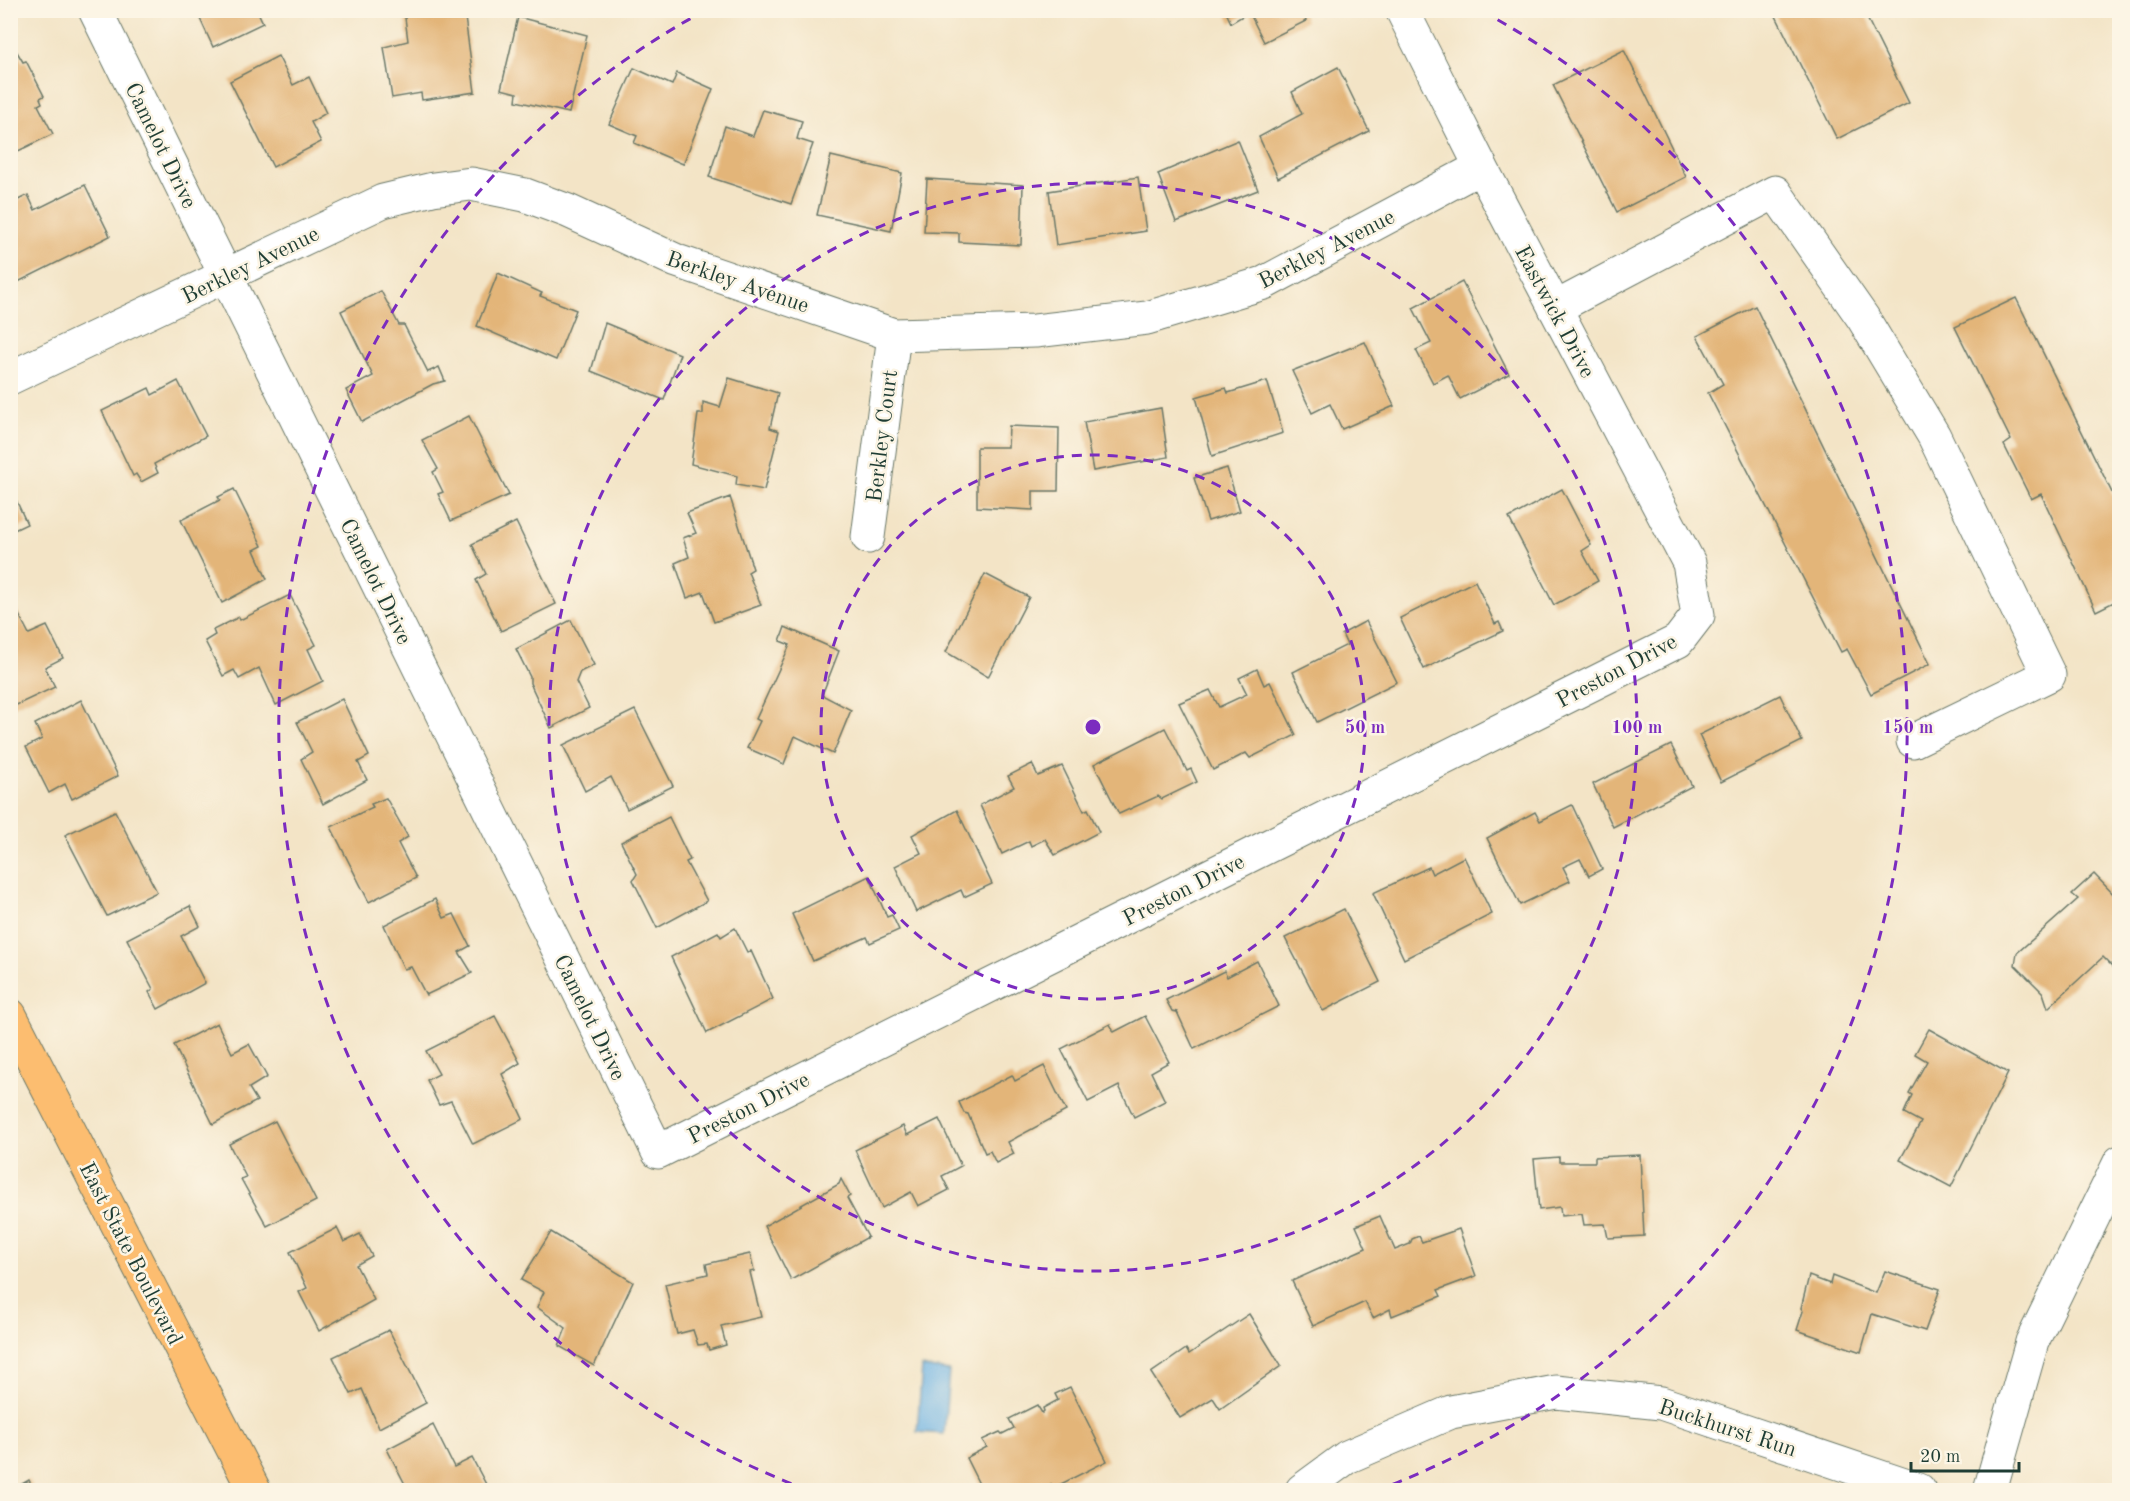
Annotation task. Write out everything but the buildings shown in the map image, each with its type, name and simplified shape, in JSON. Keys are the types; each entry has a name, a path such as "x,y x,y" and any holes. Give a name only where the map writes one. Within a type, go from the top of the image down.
{"main road":[{"name":"East State Boulevard","path":"10,1016 254,1491"}],"street":[{"name":"Camelot Drive","path":"95,10 658,1152"},
{"name":"Eastwick Drive","path":"1402,10 1481,167 1689,563 1698,615"},
{"name":"Berkley Avenue","path":"10,378 383,201 433,189 471,184 525,195 568,211 677,261 894,335 1035,331 1147,318 1264,282 1481,167"},
{"path":"1555,308 1775,192 1863,318 1934,435 2049,675 1913,741"},
{"name":"Berkley Court","path":"868,537 894,335"},
{"name":"Preston Drive","path":"658,1152 1678,641 1698,615"},
{"path":"1990,1491 2031,1342 2120,1162"},
{"name":"Buckhurst Run","path":"1302,1491 1347,1457 1451,1412 1556,1392 1661,1403 1919,1491"}],"water":[{"path":"922,1367 949,1371 944,1434 917,1432"}]}
